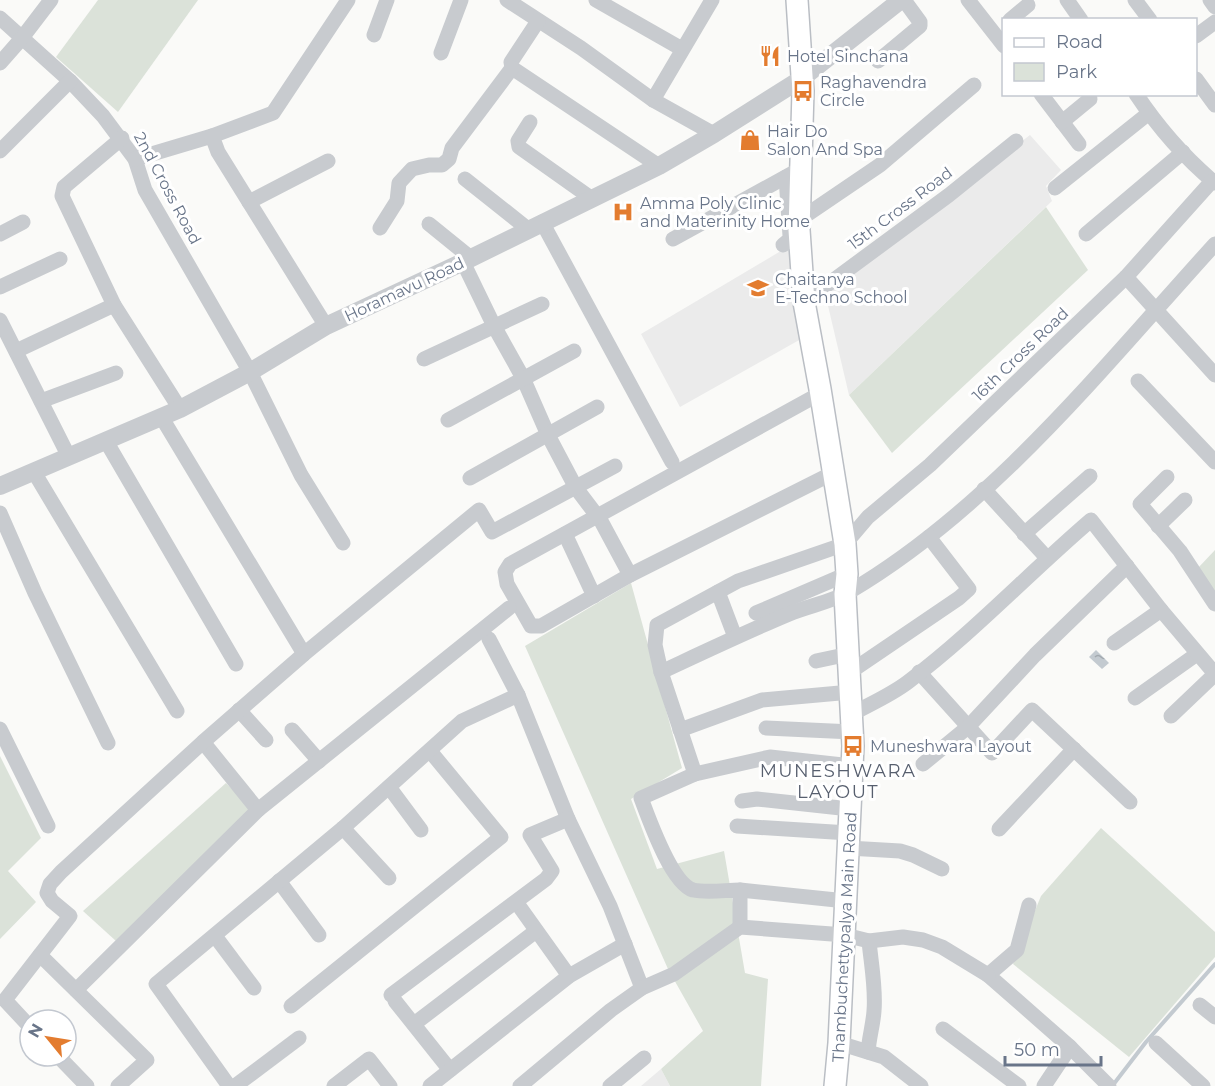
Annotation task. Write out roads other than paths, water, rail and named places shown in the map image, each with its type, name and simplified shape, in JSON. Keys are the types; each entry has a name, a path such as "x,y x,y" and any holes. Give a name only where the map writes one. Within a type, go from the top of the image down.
{"main road":[{"name":"Thambuchettypalya Main Road","path":"797,0 803,91 793,173 799,220 804,302 845,544 852,723 849,840 835,1086"}],"street":[{"path":"0,63 51,0"},
{"path":"135,159 212,136 273,113 348,0"},
{"path":"374,35 387,0"},
{"path":"441,53 461,0"},
{"path":"507,0 581,48 653,100 714,134"},
{"path":"596,0 682,49"},
{"path":"653,100 712,0"},
{"path":"878,62 920,26 920,22 903,0"},
{"name":"Horamavu Road","path":"1,484 162,418 250,372 326,326 659,166 801,79 903,0"},
{"path":"968,0 999,29"},
{"path":"1067,0 1080,18"},
{"path":"1135,0 1148,18"},
{"path":"1209,0 1215,8"},
{"path":"1012,18 1028,5"},
{"name":"2nd Cross Road","path":"0,18 70,81 122,138 135,159 145,190 250,372 301,475 343,543"},
{"path":"380,228 397,201 399,183 412,169 442,165 449,159 452,148 512,68 511,62 538,21"},
{"path":"1197,35 1215,22"},
{"path":"512,68 659,166"},
{"path":"1197,80 1215,105"},
{"path":"0,151 70,81"},
{"path":"799,220 880,165 974,85"},
{"path":"1042,96 1079,144"},
{"path":"1137,96 1183,152 1214,182"},
{"path":"1062,122 1090,99"},
{"path":"1055,188 1149,113"},
{"path":"530,122 518,141 519,147 591,198"},
{"path":"212,136 218,152 326,326"},
{"path":"122,138 64,187 63,201 114,305 180,409"},
{"name":"15th Cross Road","path":"804,302 949,195 1016,141"},
{"path":"1086,234 1183,152"},
{"path":"249,202 327,161"},
{"path":"673,239 793,173"},
{"path":"783,245 790,236 793,173"},
{"path":"465,179 535,225 672,462"},
{"name":"16th Cross Road","path":"845,544 868,517 930,465 1126,278 1214,182"},
{"path":"0,234 23,222"},
{"path":"429,224 467,260 494,327 523,378 548,435 576,488 598,516 630,575"},
{"path":"756,613 872,577 929,537 1043,435 1215,244"},
{"path":"0,288 60,259"},
{"path":"1126,278 1215,375"},
{"path":"424,359 542,304"},
{"path":"15,351 114,305"},
{"path":"0,320 69,457"},
{"path":"448,420 574,351"},
{"path":"41,401 116,373"},
{"path":"1138,381 1215,462"},
{"path":"821,393 510,564 506,572 507,584 527,621 535,628 546,624 630,575 833,473"},
{"path":"470,478 597,407"},
{"path":"162,418 304,654"},
{"path":"106,441 236,664"},
{"path":"18,1014 5,1000 70,916 47,893 50,884 203,742 304,654 479,510 492,532 615,466"},
{"path":"34,472 177,711"},
{"path":"1024,534 1090,476"},
{"path":"1167,477 1140,504 1180,551 1215,604"},
{"path":"984,489 1047,558"},
{"path":"1158,526 1185,500"},
{"path":"0,513 35,593 108,743"},
{"path":"766,728 852,723 907,683 985,619 1047,558 1091,520 1214,675 1171,716"},
{"path":"565,534 594,596"},
{"path":"680,730 762,700 850,673 959,598 969,589 929,537"},
{"path":"695,774 661,672 655,645 657,625 738,581 845,544"},
{"path":"923,764 968,727 1035,655 1127,566"},
{"path":"661,672 808,606 846,584"},
{"path":"718,592 735,638"},
{"path":"76,990 258,810 509,608"},
{"path":"1114,643 1161,610"},
{"path":"489,639 518,695 568,819 610,906 642,988"},
{"path":"1135,698 1197,654"},
{"path":"816,661 850,673"},
{"path":"919,672 992,753 1032,710 1130,802"},
{"path":"229,1086 156,984 343,828 462,722 518,695"},
{"path":"239,710 266,740"},
{"path":"0,729 48,826"},
{"path":"292,730 319,761"},
{"path":"203,742 258,810"},
{"path":"999,829 1074,749"},
{"path":"291,1006 501,837 430,751"},
{"path":"846,901 740,890 694,890 686,886 658,846 641,798 695,774 770,757 852,766"},
{"path":"389,787 421,830"},
{"path":"742,801 757,799 850,809"},
{"path":"450,1070 393,998 546,879 552,871 530,835 568,819"},
{"path":"737,826 849,840 913,855 942,869"},
{"path":"343,828 389,878"},
{"path":"279,881 319,935"},
{"path":"740,890 740,927"},
{"path":"987,975 1017,950 1029,905"},
{"path":"519,906 569,976"},
{"path":"520,1086 611,1010 642,988 674,974 740,927 844,935 869,940 903,937 923,940 942,947 987,975 1070,1047 1108,1086"},
{"path":"414,1024 536,931"},
{"path":"215,936 254,988"},
{"path":"868,1052 874,1002 869,940"},
{"path":"430,1086 569,976 625,944"},
{"path":"40,954 147,1060 118,1086"},
{"path":"1200,1005 1215,1017"},
{"path":"943,1029 1019,1086"},
{"path":"235,1086 299,1038"},
{"path":"1156,1042 1203,1086"},
{"path":"839,1043 884,1057 921,1086"},
{"path":"1044,1086 1070,1047"},
{"path":"610,1086 644,1058"},
{"path":"334,1086 369,1059 390,1086"},
{"path":"70,1068 87,1086"}],"water":[{"path":"1096,650 1109,663 1102,669 1089,657"}],"waterway":[{"path":"1113,1085 1146,1042 1215,964"}],"place":[{"name":"Hotel Sinchana","path":"770,56"},
{"name":"Raghavendra Circle","path":"803,91"},
{"name":"Hair Do Salon And Spa","path":"750,140"},
{"name":"Amma Poly Clinic and Materinity Home","path":"623,212"},
{"name":"Chaitanya E-Techno School","path":"758,288"},
{"name":"Muneshwara Layout","path":"853,746"}],"district":[{"name":"MUNESHWARA LAYOUT","path":"838,781"}]}
